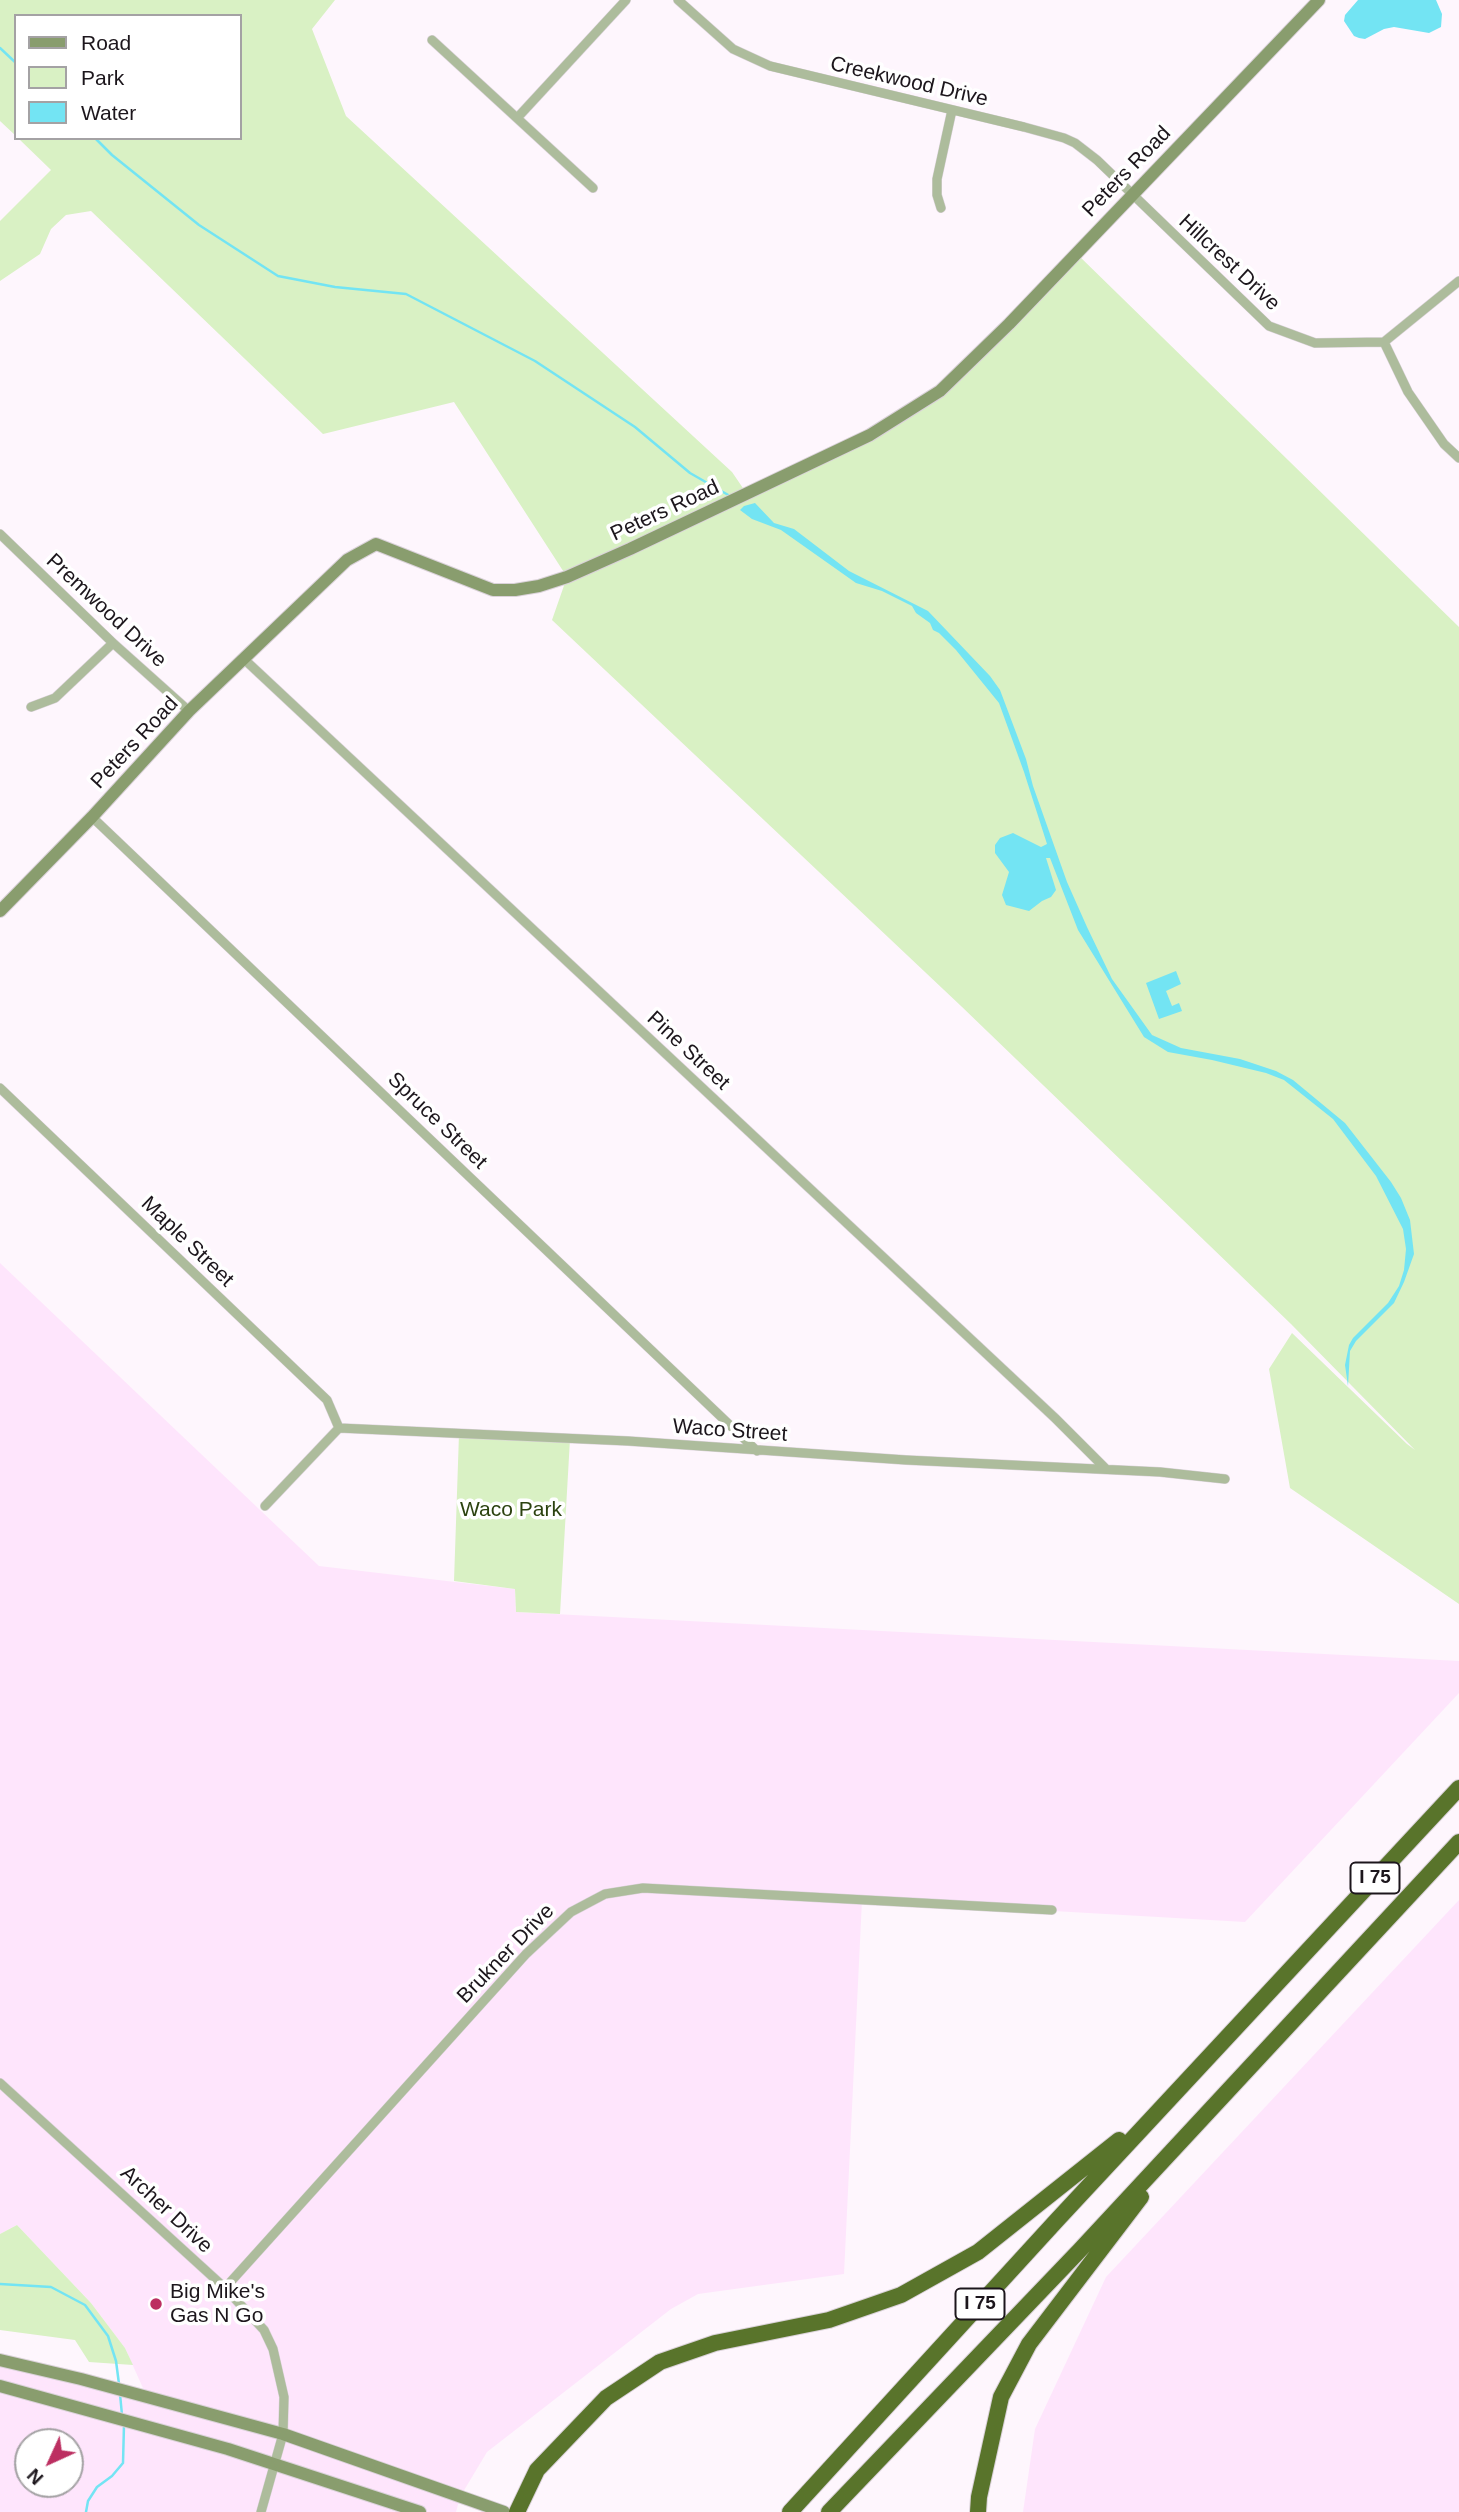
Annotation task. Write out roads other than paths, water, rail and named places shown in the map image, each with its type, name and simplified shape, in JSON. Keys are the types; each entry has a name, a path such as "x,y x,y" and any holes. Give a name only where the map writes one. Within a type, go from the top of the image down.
{"highway":[{"name":"I 75","path":"790,2512 1459,1788"},
{"name":"I 75","path":"829,2512 1459,1842"},
{"path":"517,2512 537,2470 606,2398 660,2362 715,2343 829,2320 901,2295 978,2252 1097,2160 1172,2096"},
{"path":"978,2512 1001,2397 1030,2344 1199,2121"}],"street":[{"path":"518,117 626,0"},
{"name":"Creekwood Drive","path":"678,0 718,37 753,60 796,73 1064,138 1097,160 1131,195"},
{"name":"Peters Road","path":"0,911 92,817 189,711 347,560 376,544 493,590 539,586 567,577 870,435 940,391 1009,324 1319,0"},
{"path":"432,40 593,188"},
{"path":"941,208 937,195 937,179 952,110"},
{"name":"Hillcrest Drive","path":"1131,195 1269,326 1315,343 1384,342"},
{"path":"1459,281 1384,342 1408,391 1444,444 1459,458"},
{"name":"Premwood Drive","path":"0,534 113,643 189,711"},
{"path":"31,707 55,698 113,643"},
{"name":"Pine Street","path":"245,660 1106,1469"},
{"name":"Spruce Street","path":"92,817 758,1451"},
{"name":"Maple Street","path":"0,1088 327,1400 340,1428"},
{"path":"265,1506 340,1428"},
{"name":"Waco Street","path":"340,1428 628,1441 758,1451 1106,1469 1225,1479"},
{"name":"Brukner Drive","path":"225,2288 526,1954 571,1912 605,1894 643,1888 1052,1910"},
{"name":"Archer Drive","path":"0,2083 225,2288 264,2330 273,2350 284,2397 283,2434 261,2512"},
{"path":"0,2360 81,2379 283,2434 504,2512"},
{"path":"0,2386 228,2449 420,2512"}],"water":[{"path":"1358,0 1436,0 1442,14 1441,27 1429,33 1394,27 1365,39 1359,38 1354,36 1344,21 1345,15"},
{"path":"755,503 774,523 794,529 849,571 928,611 990,676 1000,690 1067,882 1087,927 1112,979 1152,1035 1181,1048 1240,1059 1276,1071 1293,1080 1345,1123 1391,1182 1410,1220 1414,1254 1394,1303 1356,1341 1350,1351 1348,1386 1345,1365 1349,1345 1388,1303 1399,1286 1404,1270 1406,1249 1403,1229 1376,1176 1333,1119 1284,1080 1266,1073 1168,1052 1144,1037 1078,930 1050,858 1046,858 1056,890 1051,897 1029,911 1006,905 1002,895 1009,872 995,853 995,845 1000,838 1013,833 1041,847 1047,844 999,703 956,650 933,630 930,623 916,613 912,606 882,591 856,583 781,530 752,519 740,510"},
{"path":"1176,971 1181,984 1166,991 1172,1006 1179,1003 1182,1011 1159,1019 1146,983"}],"waterway":[{"path":"0,48 14,61"},
{"path":"97,140 199,225 278,276 335,287 406,294 535,361 635,427 690,473 730,496"},
{"path":"0,2284 51,2287 85,2305 108,2336 116,2361 119,2384"},
{"path":"120,2394 122,2415"},
{"path":"86,2512 88,2501 97,2487 123,2463 124,2425"}],"place":[{"name":"Big Mike's Gas N Go","path":"156,2304"}],"park label":[{"name":"Waco Park","path":"511,1510"}]}
